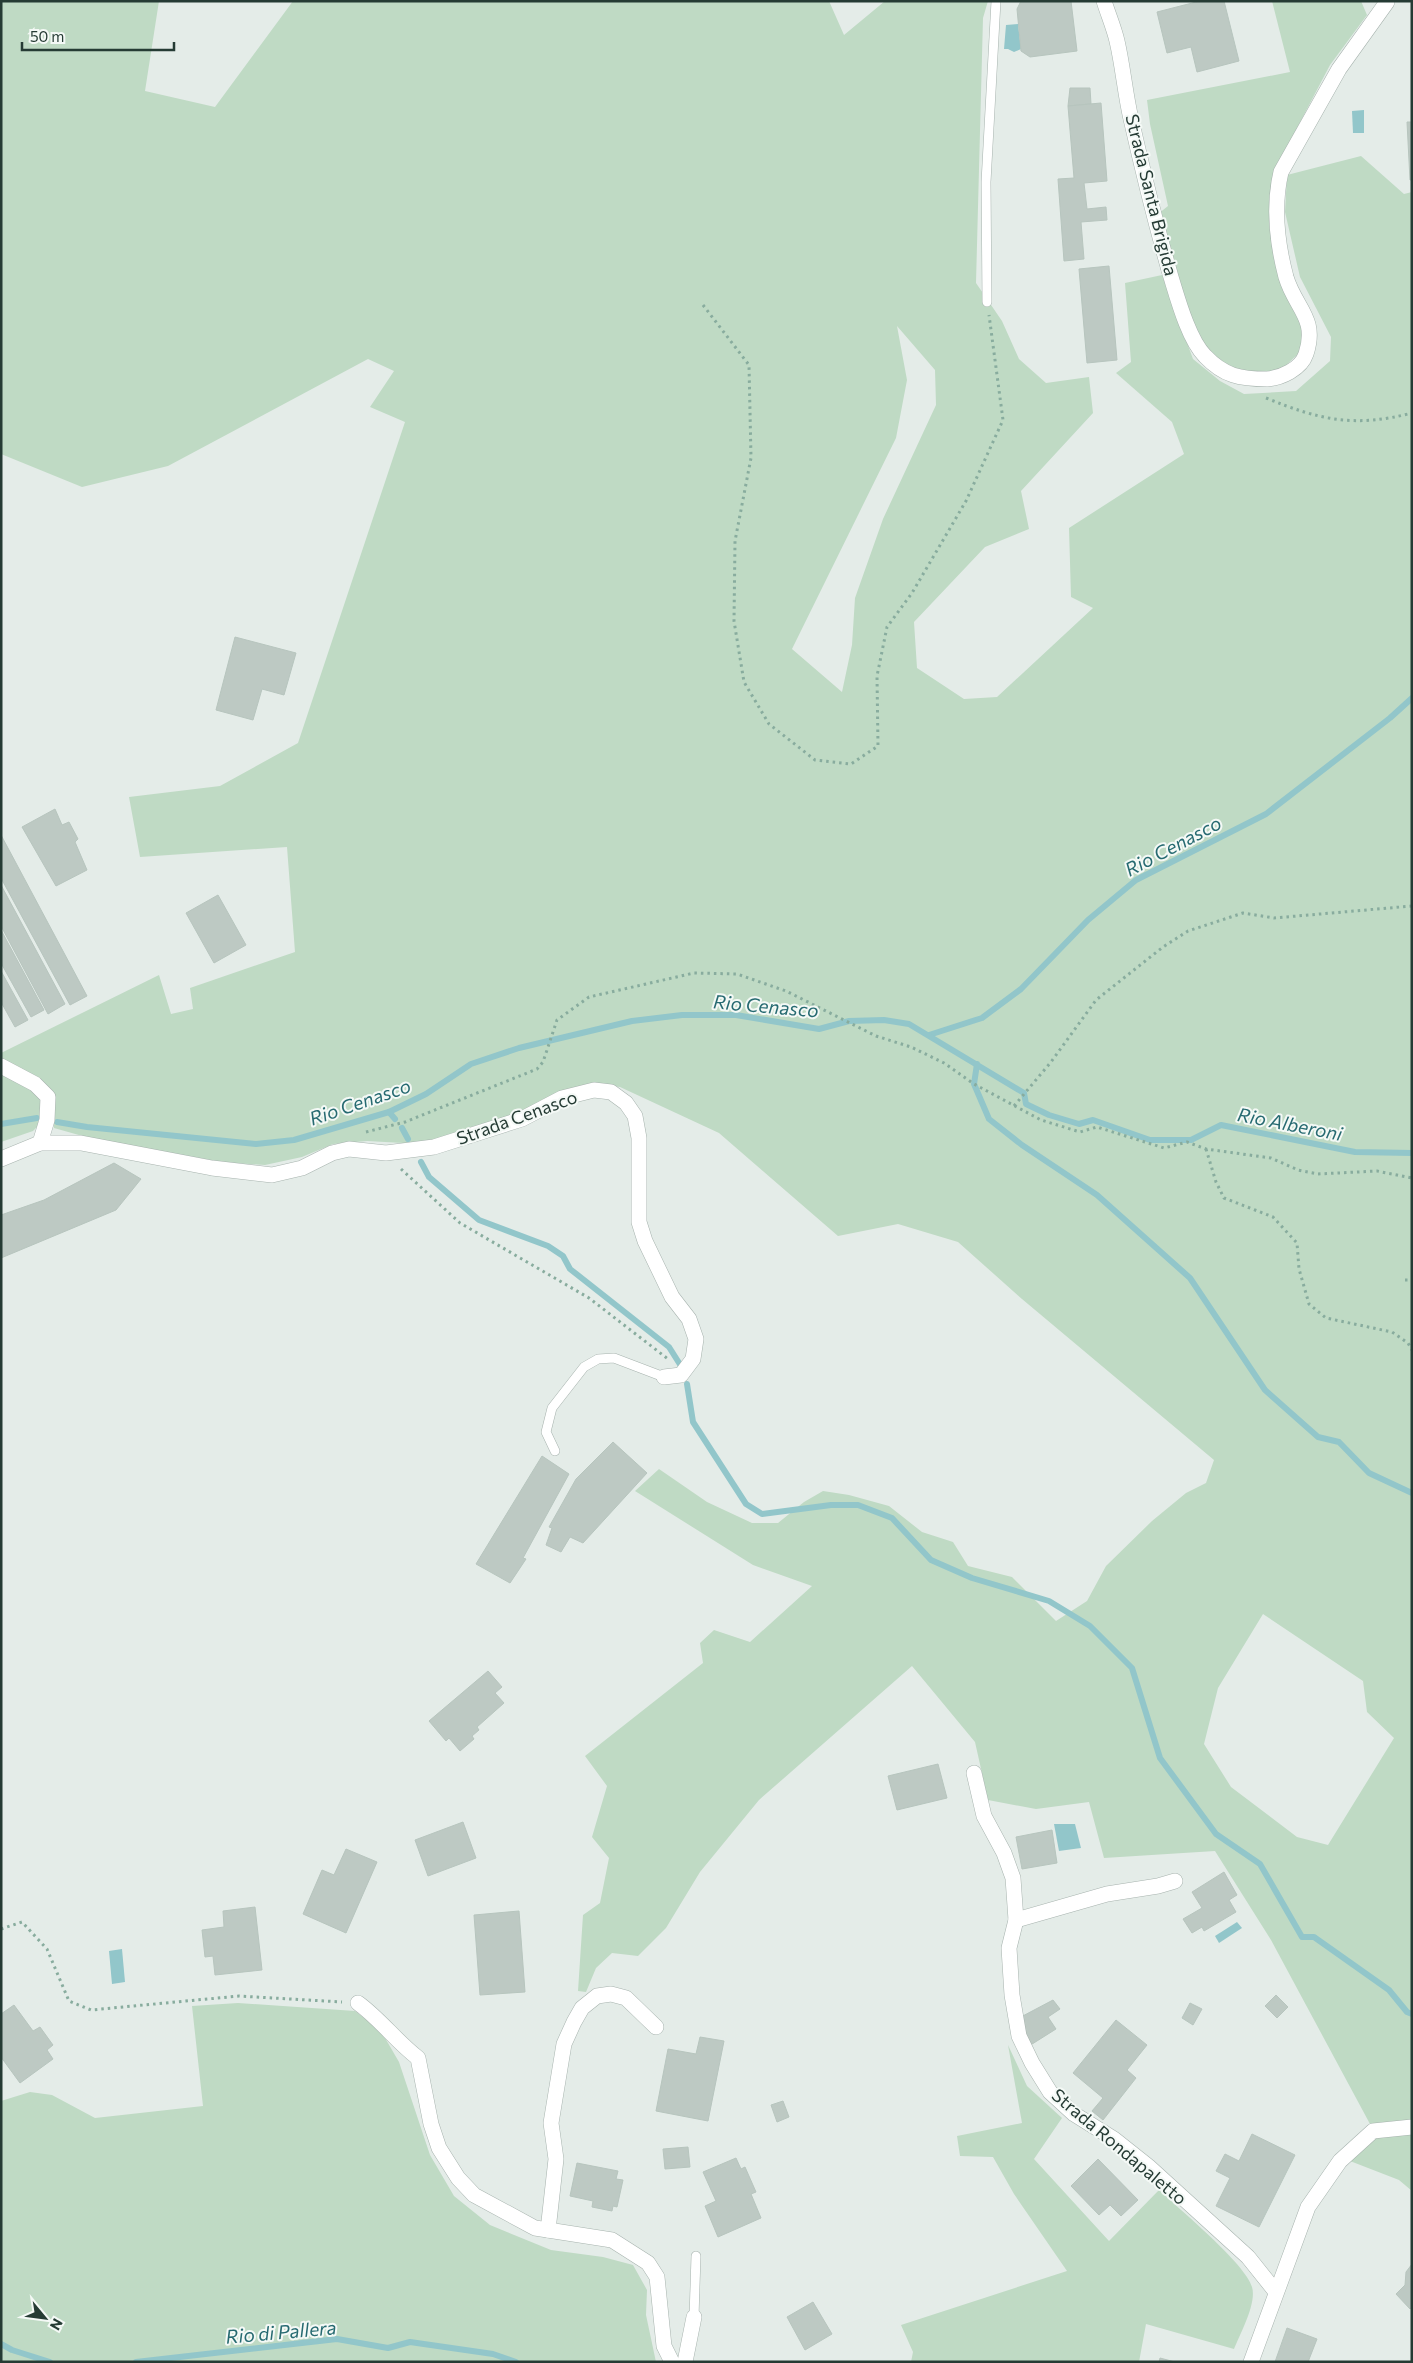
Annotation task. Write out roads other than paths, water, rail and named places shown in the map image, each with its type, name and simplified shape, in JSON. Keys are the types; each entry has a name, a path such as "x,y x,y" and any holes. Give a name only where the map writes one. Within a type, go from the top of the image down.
{"street":[{"name":"Strada Santa Brigida","path":"1104,1 1117,40 1131,118 1160,240 1178,302 1204,356 1227,374 1257,379 1281,377 1296,367 1305,357 1310,340 1310,325 1286,278 1278,229 1277,188 1281,172 1339,69 1387,2"},
{"path":"1,1066 36,1084 48,1097 47,1120 40,1143"},
{"name":"Strada Cenasco","path":"1,1158 40,1143 80,1143 212,1168 272,1175 302,1168 332,1153 349,1149 386,1153 411,1151 456,1140 522,1119 562,1098 594,1090 611,1092 626,1103 635,1116 639,1138 640,1222 645,1241 672,1296 689,1319 696,1339 693,1359 681,1374 668,1376"},
{"name":"Strada Rondapaletto","path":"974,1773 984,1816 1004,1853 1013,1878 1016,1920 1009,1948 1012,1995 1019,2036 1032,2063 1050,2092 1074,2114 1114,2139 1148,2166 1248,2257 1276,2292"},
{"path":"1016,1920 1107,1894 1158,1886 1174,1881"},
{"path":"548,2230 556,2159 551,2123 564,2044 574,2022 582,2008 597,1996 610,1994 626,1998 656,2027"},
{"path":"358,2003 378,2018 405,2048 418,2058 436,2140 458,2178 474,2195 535,2228 612,2240 632,2250 648,2263 657,2277 664,2346 672,2362"},
{"path":"1251,2362 1308,2207 1340,2161 1373,2131 1412,2127"},
{"path":"685,2362 694,2317"}],"lane":[{"path":"987,302 986,182 996,1"},
{"path":"555,1451 546,1432 552,1408 584,1367 598,1360 614,1358 668,1376"},
{"path":"694,2317 696,2256"}],"water":[{"path":"1018,24 1021,49 1014,52 1004,49 1006,25"},
{"path":"1364,110 1364,133 1353,133 1352,111"},
{"path":"1054,1824 1075,1824 1081,1848 1059,1851"},
{"path":"1237,1922 1242,1928 1219,1943 1215,1936"},
{"path":"122,1949 125,1982 112,1984 109,1951"}],"waterway":[{"name":"Rio Cenasco","path":"929,1035 982,1018 1021,989 1088,920 1136,880 1266,814 1390,718 1412,698"},
{"name":"Rio Cenasco","path":"57,1122 87,1127 256,1144 294,1140 389,1112 426,1094 471,1064 519,1048 632,1021 682,1015 736,1015 819,1029 849,1021 884,1020 909,1024 1024,1093 1026,1104 1049,1115 1079,1124 1093,1120 1150,1140 1191,1140 1221,1125 1355,1152 1412,1153"},
{"path":"977,1064 974,1084 989,1119 1022,1145 1097,1195 1190,1278 1265,1390 1318,1437 1339,1442 1369,1473 1412,1493"},
{"path":"389,1112 395,1119"},
{"name":"Rio Cenasco","path":"1,1124 37,1118"},
{"path":"402,1128 408,1139"},
{"path":"421,1162 429,1177 479,1220 548,1246 563,1256 570,1269 669,1347 681,1366"},
{"path":"687,1384 693,1422 746,1504 762,1514 831,1505 858,1505 892,1518 931,1560 972,1578 1049,1601 1090,1626 1132,1668 1160,1758 1216,1834 1260,1864 1302,1937 1314,1937 1389,1990 1407,2012 1412,2014"},
{"name":"Rio di Pallera","path":"136,2362 337,2339 388,2348 410,2342 493,2354 516,2362"},
{"name":"Rio di Pallera","path":"1,2344 12,2350 50,2362"}],"water label":[{"name":"Rio Alberoni","path":"1290,1124"}]}
